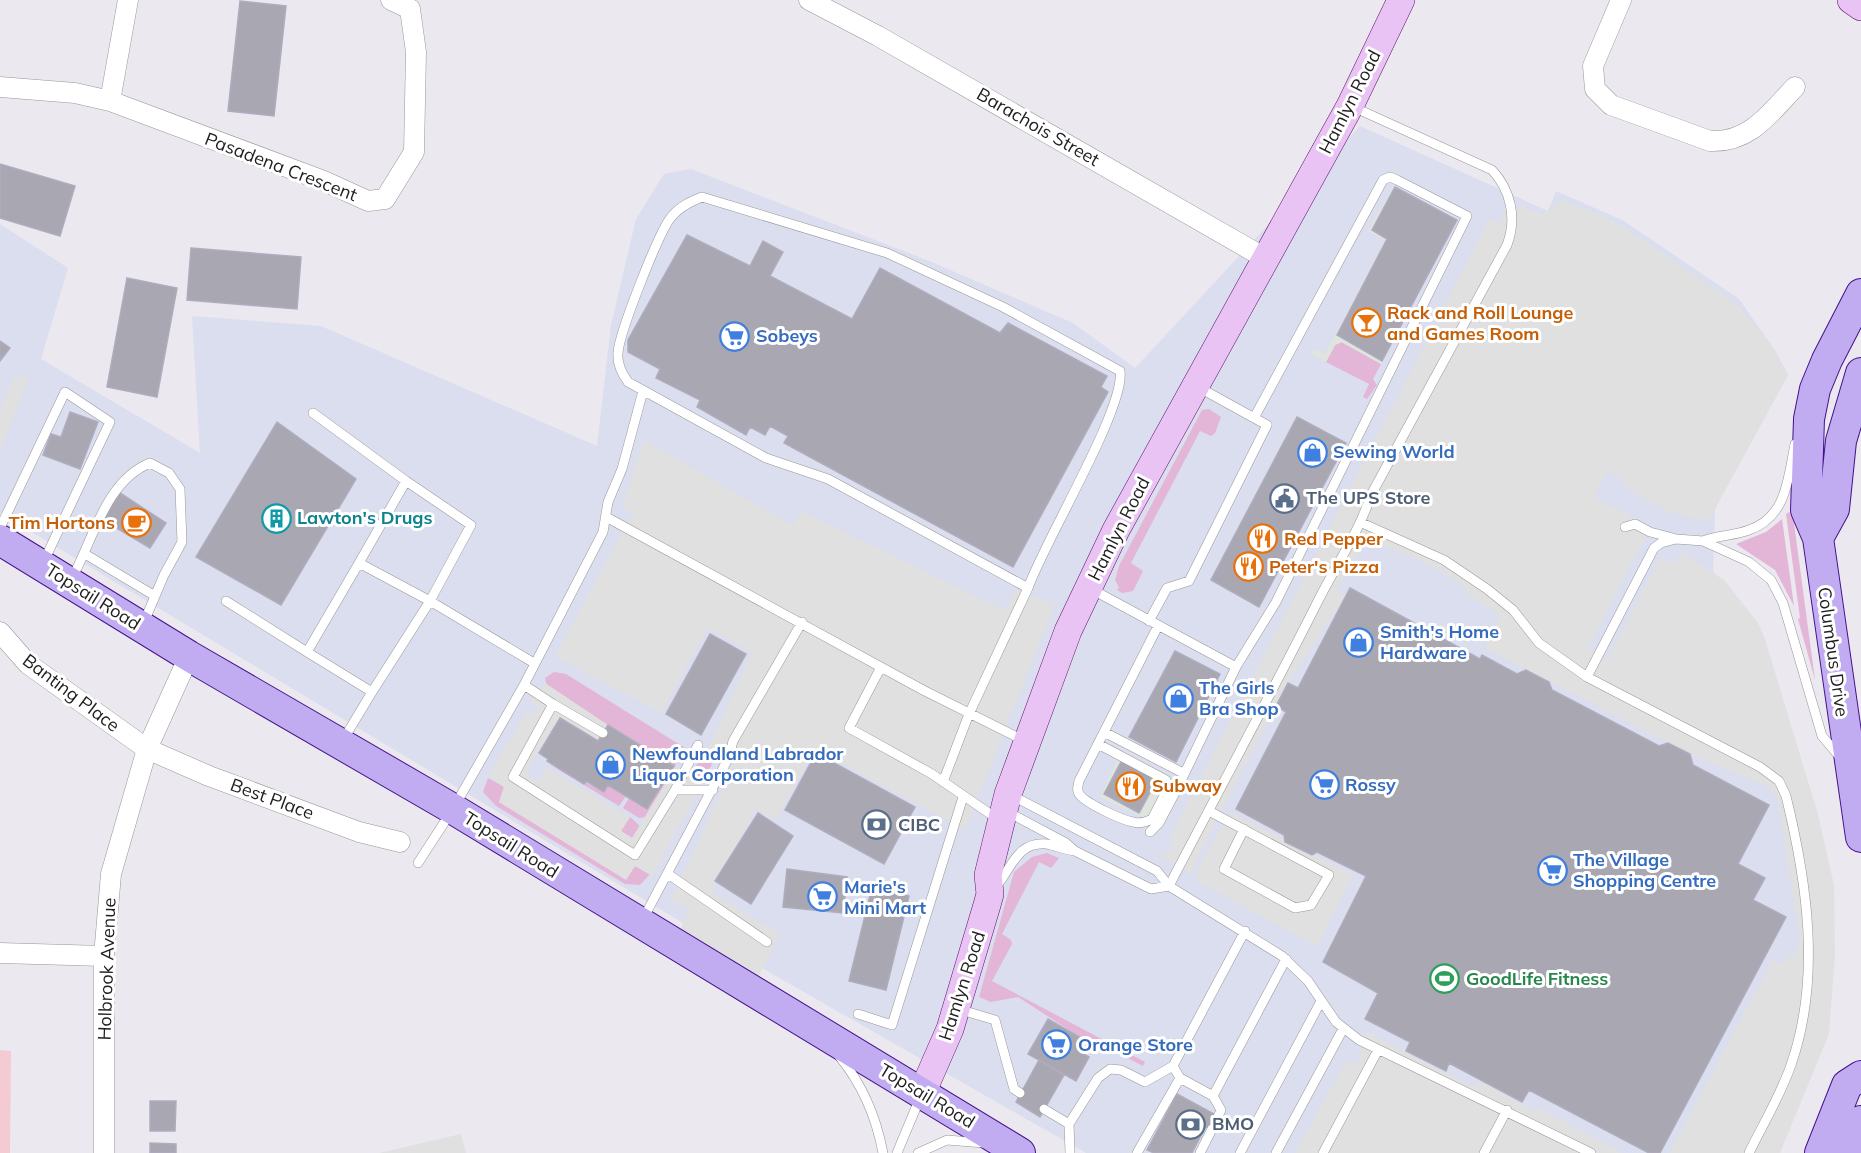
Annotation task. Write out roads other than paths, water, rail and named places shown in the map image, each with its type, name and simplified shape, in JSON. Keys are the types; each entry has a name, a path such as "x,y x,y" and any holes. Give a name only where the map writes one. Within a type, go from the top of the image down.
{"main road":[{"name":"Columbus Drive","path":"1861,294 1827,360 1815,389 1809,419 1806,510 1818,538 1861,837"},
{"path":"1818,538 1834,509 1841,441 1861,373"},
{"name":"Topsail Road","path":"0,540 189,656 453,809 1014,1150"},
{"path":"1820,1153 1847,1085 1861,1076"},
{"path":"1849,1153 1861,1121"}],"street":[{"path":"110,100 128,0"},
{"name":"Pasadena Crescent","path":"0,87 75,93 110,100 324,181 368,201 385,199 414,152 416,52 410,9 391,0"},
{"name":"Barachois Street","path":"809,0 878,36 1265,258"},
{"name":"Hamlyn Road","path":"922,1092 957,1008 990,894 988,875 1004,808 1025,741 1068,631 1116,530 1350,106 1401,0"},
{"path":"1621,0 1593,66 1595,89 1611,105 1710,141 1721,142 1732,140 1755,129 1795,87"},
{"path":"1851,0 1861,7"},
{"name":"Banting Place","path":"0,632 28,664 147,748"},
{"name":"Holbrook Avenue","path":"104,1153 104,956 111,874 147,748 189,656"},
{"name":"Best Place","path":"147,748 209,776 359,832 400,842"},
{"path":"0,952 104,956"}],"lane":[{"path":"1169,886 1321,595 1362,523 1371,495 1508,244 1514,228 1505,192 1492,170 1350,106"},
{"path":"1150,832 1159,823 1236,667 1276,602 1467,216 1390,177 1383,180 1254,418"},
{"path":"943,782 969,714 1028,588 1037,563 1095,447 1122,382 1120,371 1115,366 1003,308 887,253 702,197 689,202 668,220 621,337 617,354 619,366 628,382 766,458 828,479 1028,588"},
{"path":"1098,744 1166,780 1167,790 1156,814 1140,823 1119,817 1080,795 1079,781 1154,623 1167,588 1189,581 1267,425 1195,385"},
{"path":"418,863 453,809 524,685 603,532 608,518 608,502 622,469 643,391"},
{"path":"0,528 65,392 110,422 42,566"},
{"path":"313,413 471,525 430,601 341,744"},
{"path":"1703,541 1720,534 1751,530 1767,521 1778,510 1785,497 1797,435 1809,419"},
{"path":"70,582 118,486 135,469 150,463 170,473 180,489 182,542 142,627"},
{"path":"307,652 406,481"},
{"path":"608,518 881,667 1025,741"},
{"path":"1362,523 1444,560 1487,589 1513,610 1539,643 1587,677 1760,767 1779,781 1786,796 1809,926 1808,982 1792,1063 1749,1153"},
{"path":"1625,527 1635,524 1650,532 1676,539 1703,541 1737,555 1762,570 1778,591 1822,736 1850,768"},
{"path":"1587,677 1654,548 1661,543 1676,539"},
{"path":"86,554 155,596"},
{"path":"359,563 430,601 534,663"},
{"path":"1088,588 1236,667"},
{"path":"226,601 372,692"},
{"path":"641,924 713,790 729,758 733,741 802,622"},
{"path":"881,667 849,729 943,782 963,797 1004,808 1156,871 1169,886 1245,931 1286,960 1308,981 1320,1003 1343,1029 1378,1050 1461,1092 1507,1110 1592,1153"},
{"path":"524,685 603,734"},
{"path":"553,704 513,777 635,855 675,790 698,745"},
{"path":"1104,732 1183,773"},
{"path":"675,790 713,790"},
{"path":"858,1014 892,1025 963,797"},
{"path":"1004,808 1066,843 1075,851"},
{"path":"1209,811 1244,829 1329,875 1316,901 1305,908 1295,908 1224,869 1244,829"},
{"path":"990,894 1004,878 1014,857 1024,850 1045,844 1075,851 1151,889 1169,886"},
{"path":"668,874 767,942"},
{"path":"1070,1153 1069,1124 1098,1078 1110,1069 1121,1070 1144,1082 1173,1066 1245,931"},
{"path":"1213,1096 1286,960"},
{"path":"1240,1153 1320,1003"},
{"path":"957,1008 995,1020 1014,1089 1020,1093"},
{"path":"1276,1153 1343,1029"},
{"path":"818,1032 863,1088 872,1108 882,1153"},
{"path":"1323,1153 1378,1050"},
{"path":"1173,1066 1180,1078 1213,1096 1221,1110 1217,1119"},
{"path":"1137,1153 1180,1078"},
{"path":"897,1153 922,1092"},
{"path":"1044,1108 1069,1124"},
{"path":"1484,1153 1507,1110"},
{"path":"1200,1153 1212,1129"},
{"path":"918,1153 947,1140 1014,1150"}],"place":[{"name":"Rack and Roll Lounge and Games Room","path":"1366,323"},
{"name":"Sobeys","path":"735,336"},
{"name":"Sewing World","path":"1312,452"},
{"name":"The UPS Store","path":"1285,498"},
{"name":"Lawton's Drugs","path":"276,518"},
{"name":"Tim Hortons","path":"136,523"},
{"name":"Red Pepper","path":"1263,539"},
{"name":"Peter's Pizza","path":"1248,567"},
{"name":"Smith's Home Hardware","path":"1359,642"},
{"name":"The Girls Bra Shop","path":"1178,698"},
{"name":"Newfoundland Labrador Liquor Corporation","path":"611,764"},
{"name":"Rossy","path":"1324,785"},
{"name":"Subway","path":"1131,786"},
{"name":"CIBC","path":"877,825"},
{"name":"The Village Shopping Centre","path":"1552,870"},
{"name":"Marie's Mini Mart","path":"823,897"},
{"name":"GoodLife Fitness","path":"1445,979"},
{"name":"Orange Store","path":"1057,1045"},
{"name":"BMO","path":"1191,1124"}]}
